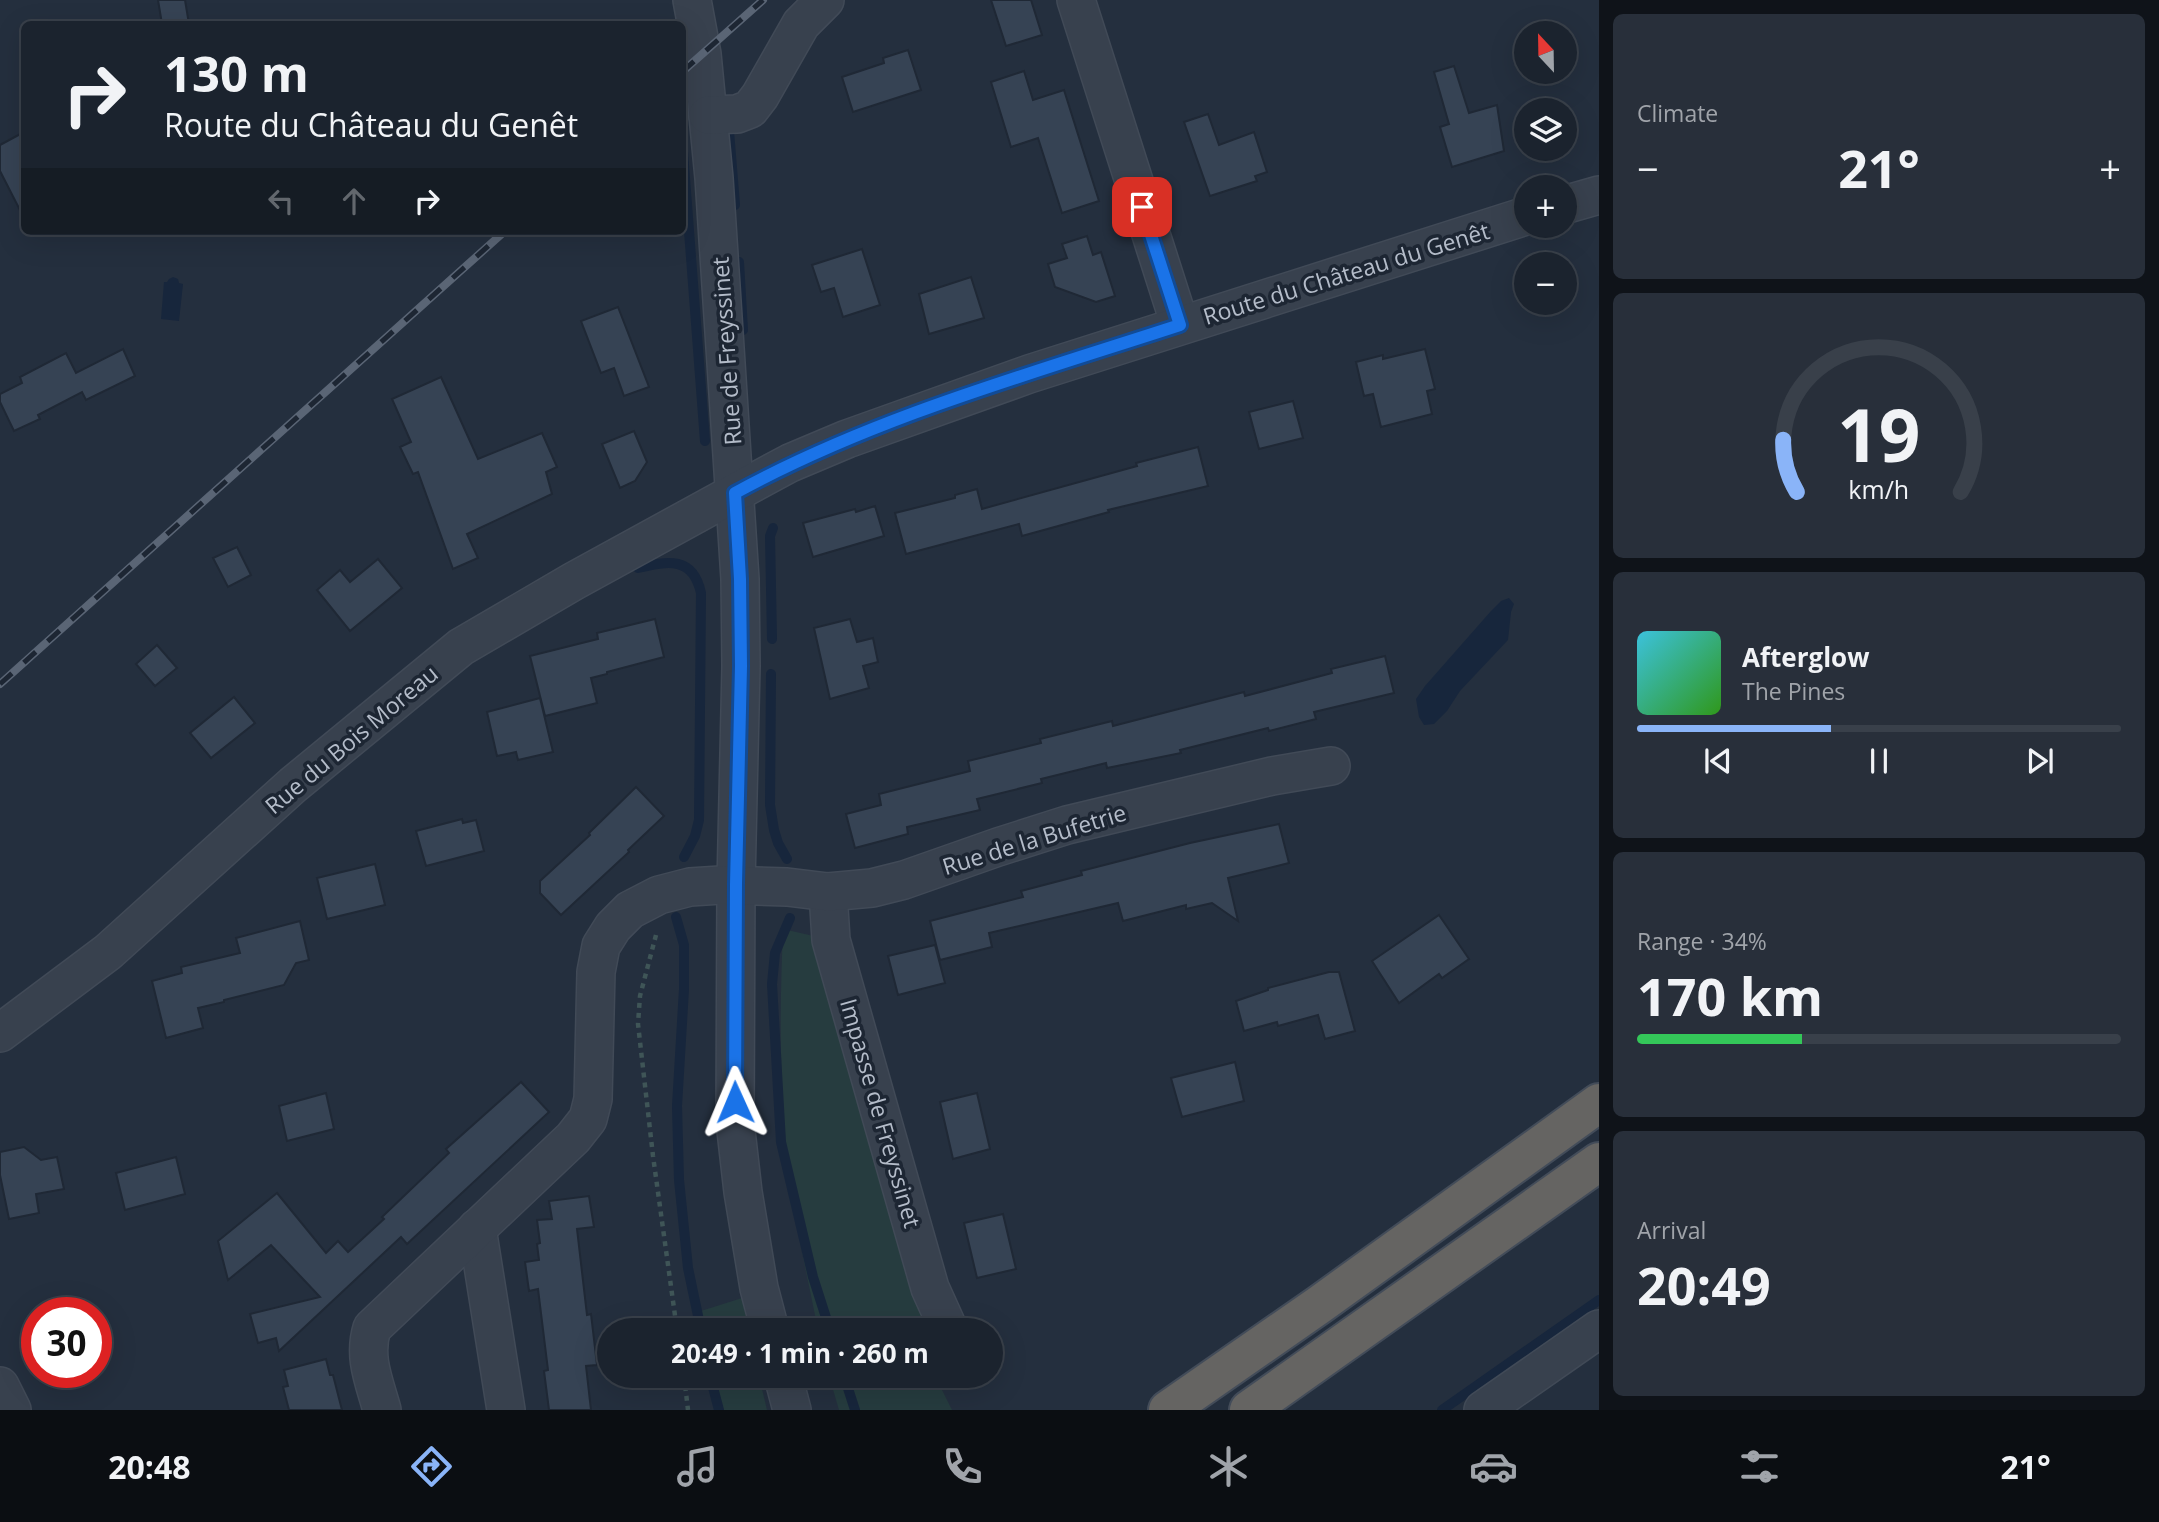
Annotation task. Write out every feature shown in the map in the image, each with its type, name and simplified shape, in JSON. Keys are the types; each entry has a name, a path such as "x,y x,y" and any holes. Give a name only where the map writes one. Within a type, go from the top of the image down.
{"highway":[{"path":"1168,1410 1599,1104"},
{"path":"1249,1410 1599,1162"}],"street":[{"name":"Rue de Freyssinet","path":"692,0 702,54 714,178 740,579 736,1122 747,1219 767,1318"},
{"path":"708,116 737,114 750,109 802,24 825,0"},
{"path":"1076,0 1180,325"},
{"path":"1577,201 1599,195"},
{"name":"Route du Château du Genêt","path":"735,493 790,463 847,439 1028,374 1514,220"},
{"name":"Rue du Bois Moreau","path":"0,1033 108,952 293,785 461,647 574,581 735,493"},
{"name":"Rue de la Bufetrie","path":"382,1410 367,1355 372,1328 573,1138 588,1119 593,1099 596,972 601,946 613,927 630,910 659,895 690,887 736,884 828,892 872,888 904,880 1067,825 1272,776 1332,765"},
{"name":"Impasse de Freyssinet","path":"828,892 831,940 930,1288 944,1318"},
{"path":"477,1228 506,1410"},
{"path":"1483,1410 1599,1329"},
{"path":"0,1386 12,1410"},
{"path":"786,1388 792,1410"}],"path":[{"path":"659,895 659,923 640,996 638,1024 651,1144 675,1318"},
{"path":"685,1388 688,1410"}],"green space":[{"path":"783,929 831,940 927,1318 816,1318 794,1209 785,1139 781,999"},
{"path":"742,1298 746,1318 702,1318 701,1311"},
{"path":"717,1388 762,1388 767,1410 722,1410"},
{"path":"833,1388 941,1388 952,1410 839,1410"}],"water":[{"path":"173,277 183,284 179,321 161,319 164,282"},
{"path":"1509,598 1514,604 1508,640 1460,691 1447,711 1434,724 1424,725 1419,717 1416,699 1491,611 1501,601"}],"building":[{"path":"158,0 185,0 188,21 162,21"},
{"path":"991,0 1031,0 1042,35 1006,46"},
{"path":"908,50 921,90 853,112 842,77 884,63 883,58"},
{"path":"1454,66 1469,113 1497,105 1504,151 1452,167 1440,127 1449,124 1434,72"},
{"path":"1024,71 1033,100 1064,90 1099,201 1062,213 1038,138 1011,147 991,82"},
{"path":"1208,114 1219,145 1254,132 1267,172 1255,176 1257,181 1210,196 1184,122"},
{"path":"21,134 21,212 0,171 0,145"},
{"path":"1087,236 1093,255 1101,252 1115,296 1096,302 1055,287 1048,264 1067,258 1062,244"},
{"path":"862,249 880,305 843,317 834,288 821,292 812,265"},
{"path":"971,277 984,318 929,334 919,294"},
{"path":"618,307 649,387 624,396 614,368 601,373 581,321"},
{"path":"123,349 135,376 86,400 82,392 38,415 40,419 14,431 0,402 0,394 22,383 20,377 66,353 76,373"},
{"path":"1425,349 1435,389 1427,391 1432,414 1381,427 1373,394 1364,396 1356,362"},
{"path":"441,377 478,459 542,433 557,467 546,472 552,494 467,534 478,558 453,569 418,472 413,474 400,447 411,442 392,399"},
{"path":"1293,401 1303,438 1259,449 1249,412"},
{"path":"634,431 647,462 635,481 620,488 602,444"},
{"path":"1198,447 1208,486 1108,510 1109,512 1022,536 1019,524 906,554 895,513 955,498 955,495 977,489 982,509"},
{"path":"875,506 884,536 813,557 803,523"},
{"path":"237,547 251,575 228,587 213,558"},
{"path":"378,559 402,588 350,631 317,590 340,570 350,582"},
{"path":"655,619 664,657 591,678 597,703 545,716 530,656 598,639 597,633"},
{"path":"850,619 857,642 873,638 878,662 863,666 869,688 830,699 814,628"},
{"path":"157,645 177,668 155,686 136,664"},
{"path":"1385,656 1394,693 1314,712 1316,719 1180,750 1181,753 1107,768 1106,763 1041,779 1042,783 977,799 980,810 907,827 908,834 855,848 846,814 881,805 879,794 970,771 968,761 1041,743 1040,739 1112,721 1113,726 1244,692 1245,696 1332,673 1331,669"},
{"path":"234,697 255,723 211,758 190,733"},
{"path":"540,698 553,752 518,760 516,752 497,756 487,712"},
{"path":"636,787 664,816 561,915 540,893 540,881 590,835 589,833"},
{"path":"462,819 463,823 476,820 484,851 426,866 416,831"},
{"path":"1279,824 1289,863 1228,878 1238,921 1212,903 1186,909 1186,905 1123,921 1118,903 989,933 992,947 940,960 930,921 1023,897 1021,891 1082,875 1081,871"},
{"path":"375,864 385,905 327,919 317,878"},
{"path":"1439,915 1469,959 1442,978 1439,974 1399,1003 1372,961"},
{"path":"300,921 309,960 296,963 284,985 198,1008 203,1028 166,1038 152,981 182,973 181,967 240,953 236,938"},
{"path":"935,945 945,983 898,995 888,956"},
{"path":"1329,972 1339,972 1355,1031 1325,1039 1318,1015 1278,1026 1277,1022 1244,1031 1236,1001 1268,988"},
{"path":"1235,1062 1244,1101 1182,1117 1171,1078"},
{"path":"521,1082 549,1112 407,1244 401,1237 279,1351 276,1338 258,1343 250,1314 320,1297 271,1245 228,1280 218,1241 277,1193 326,1253 338,1241 348,1252 449,1153 446,1149"},
{"path":"326,1093 334,1129 287,1141 279,1106"},
{"path":"977,1093 990,1149 953,1159 940,1102"},
{"path":"24,1147 41,1160 57,1157 64,1189 36,1194 39,1213 9,1219 0,1175 0,1152"},
{"path":"176,1157 185,1194 125,1210 116,1173"},
{"path":"589,1196 594,1227 577,1229 587,1315 591,1314 597,1365 586,1366 591,1410 549,1410 544,1371 548,1370 538,1289 529,1291 525,1262 539,1260 537,1220 552,1219 549,1201"},
{"path":"1003,1214 1016,1269 977,1278 964,1223"},
{"path":"326,1359 342,1410 289,1410 283,1387 288,1386 284,1370"}],"waterway":[{"path":"729,131 735,205"},
{"path":"686,192 705,441"},
{"path":"739,262 743,330"},
{"path":"772,639 770,536 773,528"},
{"path":"638,568 678,564 692,572 701,593 699,820 695,836 684,857"},
{"path":"771,674 770,805 778,843 787,859"},
{"path":"676,917 684,945 677,1106 679,1180 688,1268 698,1318"},
{"path":"790,918 775,953 772,984 781,1142 813,1277 826,1318"},
{"path":"1442,1410 1599,1300"},
{"path":"713,1388 719,1410"},
{"path":"848,1388 855,1410"}],"railway":[{"path":"686,68 763,0"},
{"path":"0,684 501,235"}],"route":[{"path":"735,1102 741,666 735,493 790,463 921,411 1180,325 1142,207"}]}
